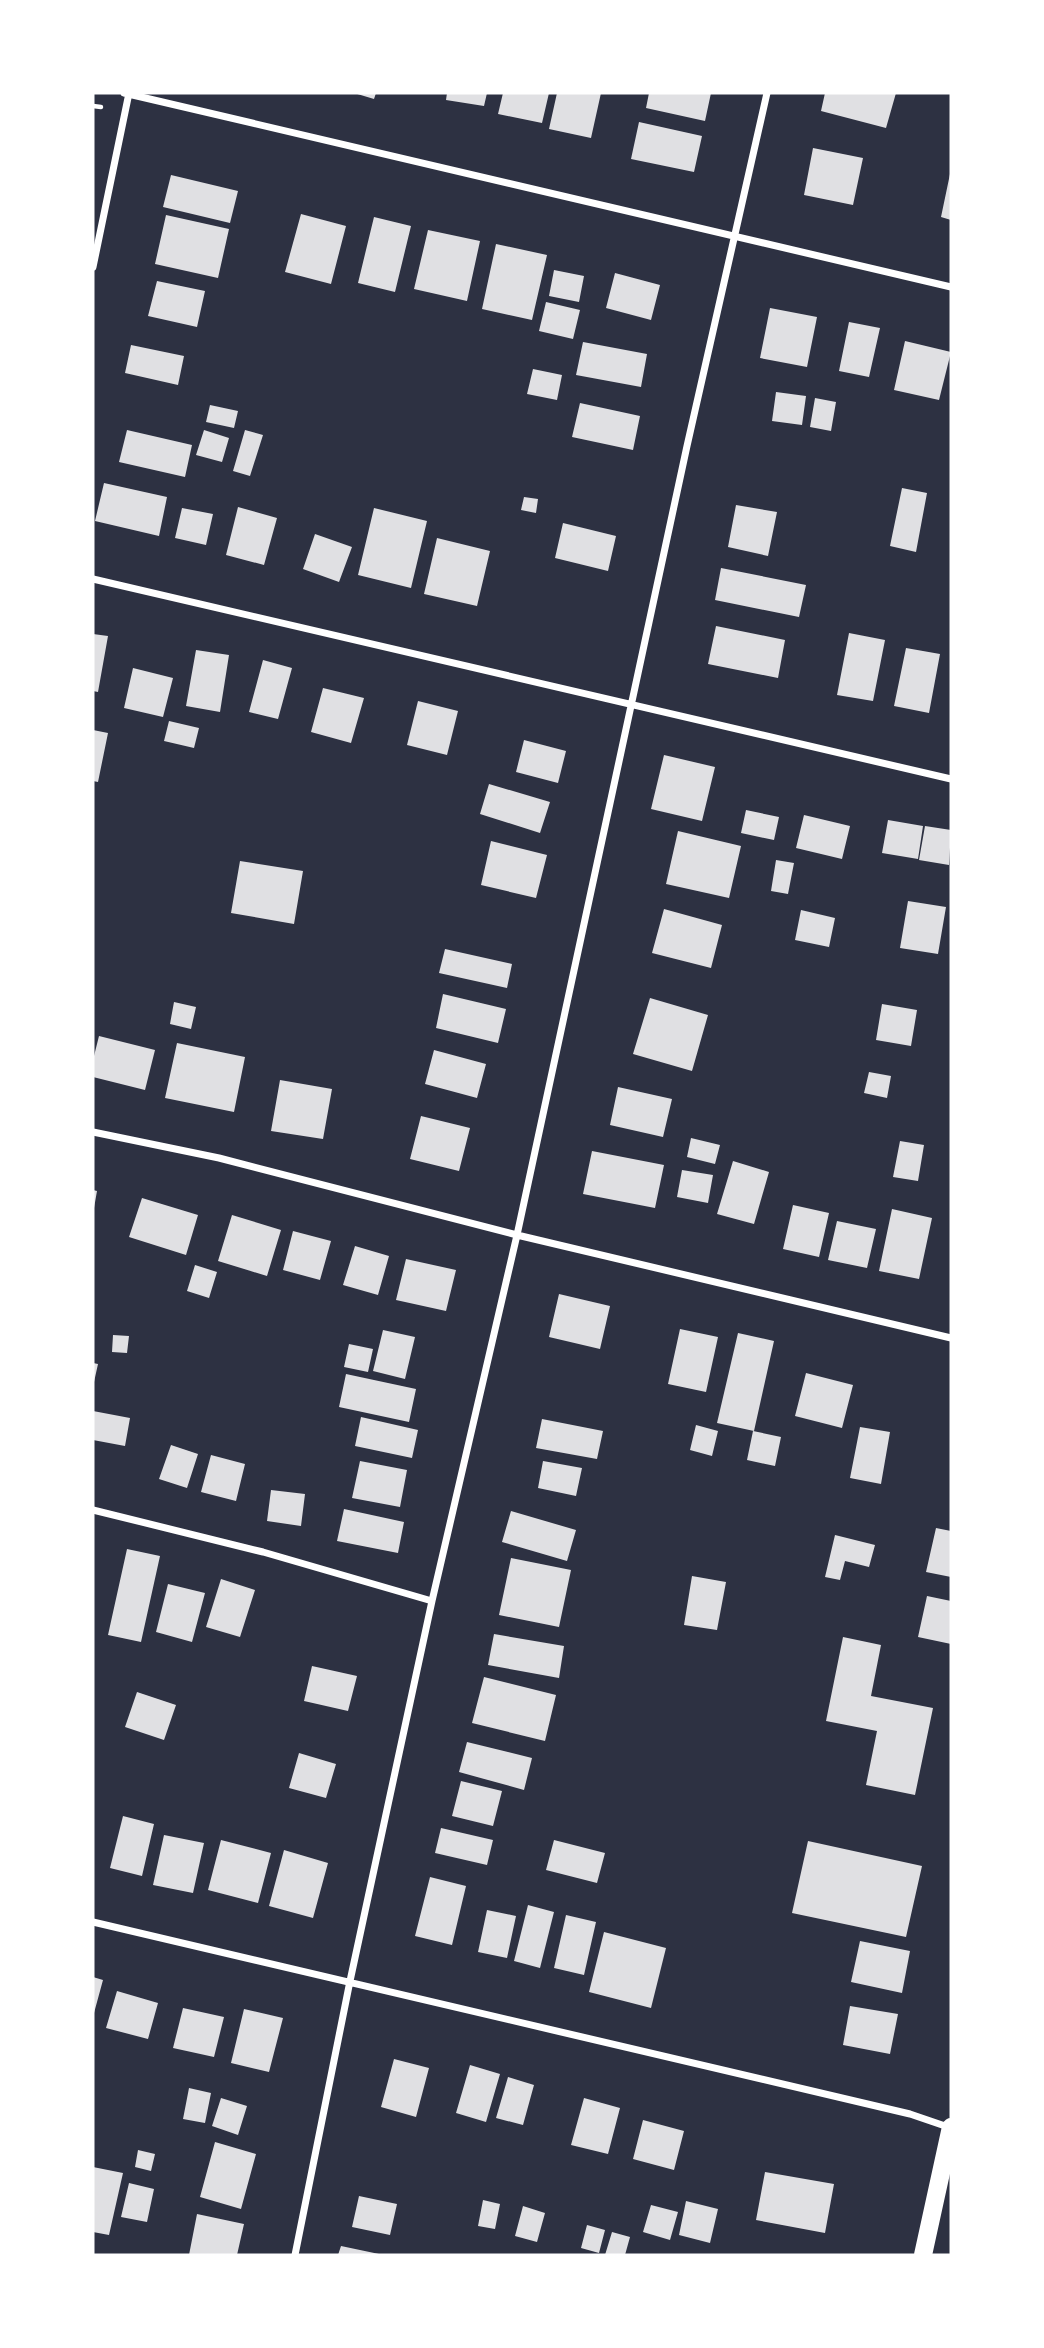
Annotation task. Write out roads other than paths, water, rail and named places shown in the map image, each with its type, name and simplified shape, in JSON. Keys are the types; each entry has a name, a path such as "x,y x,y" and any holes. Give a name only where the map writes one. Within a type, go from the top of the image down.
{"main road":[{"path":"923,2255 951,2128"}],"street":[{"path":"93,267 127,93 951,287"},
{"path":"295,2255 350,1981 432,1601 517,1235 687,446 767,93"},
{"path":"93,579 951,779"},
{"path":"93,1132 219,1158 517,1235 951,1338"},
{"path":"93,1510 263,1552 432,1601"},
{"path":"93,1922 910,2114 951,2128"}]}
